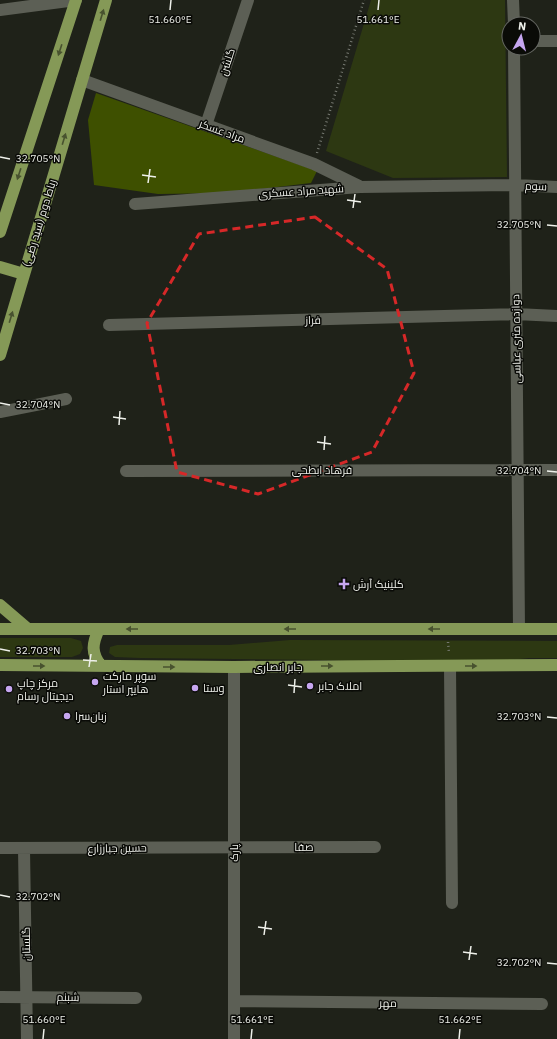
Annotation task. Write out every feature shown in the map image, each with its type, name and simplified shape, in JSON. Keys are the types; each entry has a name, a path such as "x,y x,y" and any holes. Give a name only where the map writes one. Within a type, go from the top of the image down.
{"main road":[{"path":"0,232 76,0"},
{"name":"رباط دوم (سید رضی)","path":"0,355 106,0"},
{"path":"0,267 24,274"},
{"path":"0,605 28,629"},
{"path":"0,629 557,629"},
{"path":"99,629 95,638 93,649 95,657 101,666"},
{"name":"جابر انصاری","path":"0,666 234,667 557,665"}],"street":[{"path":"0,10 76,0"},
{"name":"گلشن","path":"206,125 248,0"},
{"path":"513,0 514,16"},
{"path":"541,41 557,41"},
{"name":"دوازده متری عباسی","path":"514,56 519,629"},
{"name":"مراد عسکر","path":"82,80 314,164 360,187"},
{"name":"شهید مراد عسکری","path":"135,204 360,187 515,185"},
{"name":"سوم","path":"515,185 557,188"},
{"name":"فراز","path":"109,325 516,314 557,316"},
{"path":"0,412 66,399"},
{"name":"فرهاد ابطحی","path":"126,471 557,470"},
{"path":"450,666 452,903"},
{"name":"پارک","path":"234,667 234,1039"},
{"name":"صفا","path":"234,846 375,847"},
{"name":"حسین جبارزارع","path":"0,848 234,846"},
{"name":"گلستان","path":"24,848 27,1039"},
{"name":"شبنم","path":"0,997 136,998"},
{"name":"مهر","path":"234,1001 542,1004"}],"path":[{"path":"314,164 364,0"},
{"path":"448,629 450,666"}],"highlighted area":[{"path":"315,217 387,269 414,373 372,452 258,494 177,472 147,323 199,234"}],"green space":[{"path":"371,0 505,0 505,16 501,16 501,56 506,56 507,177 393,178 326,151"},
{"path":"96,93 317,171 311,183 227,193 158,194 94,185 88,120"},
{"path":"0,638 71,638 81,641 83,648 80,654 72,657 0,657"},
{"path":"290,640 557,641 557,658 529,658 450,666 325,660 140,658 115,657 109,653 110,647 117,645 229,645"}],"place":[{"name":"کلینیک آرش","path":"344,584"},
{"name":"سوپر مارکت هایپر استار","path":"95,682"},
{"name":"املاک جابر","path":"310,686"},
{"name":"وستا","path":"195,688"},
{"name":"مرکز چاپ دیجیتال رسام","path":"9,689"},
{"name":"زبان‌سرا","path":"67,716"}]}
